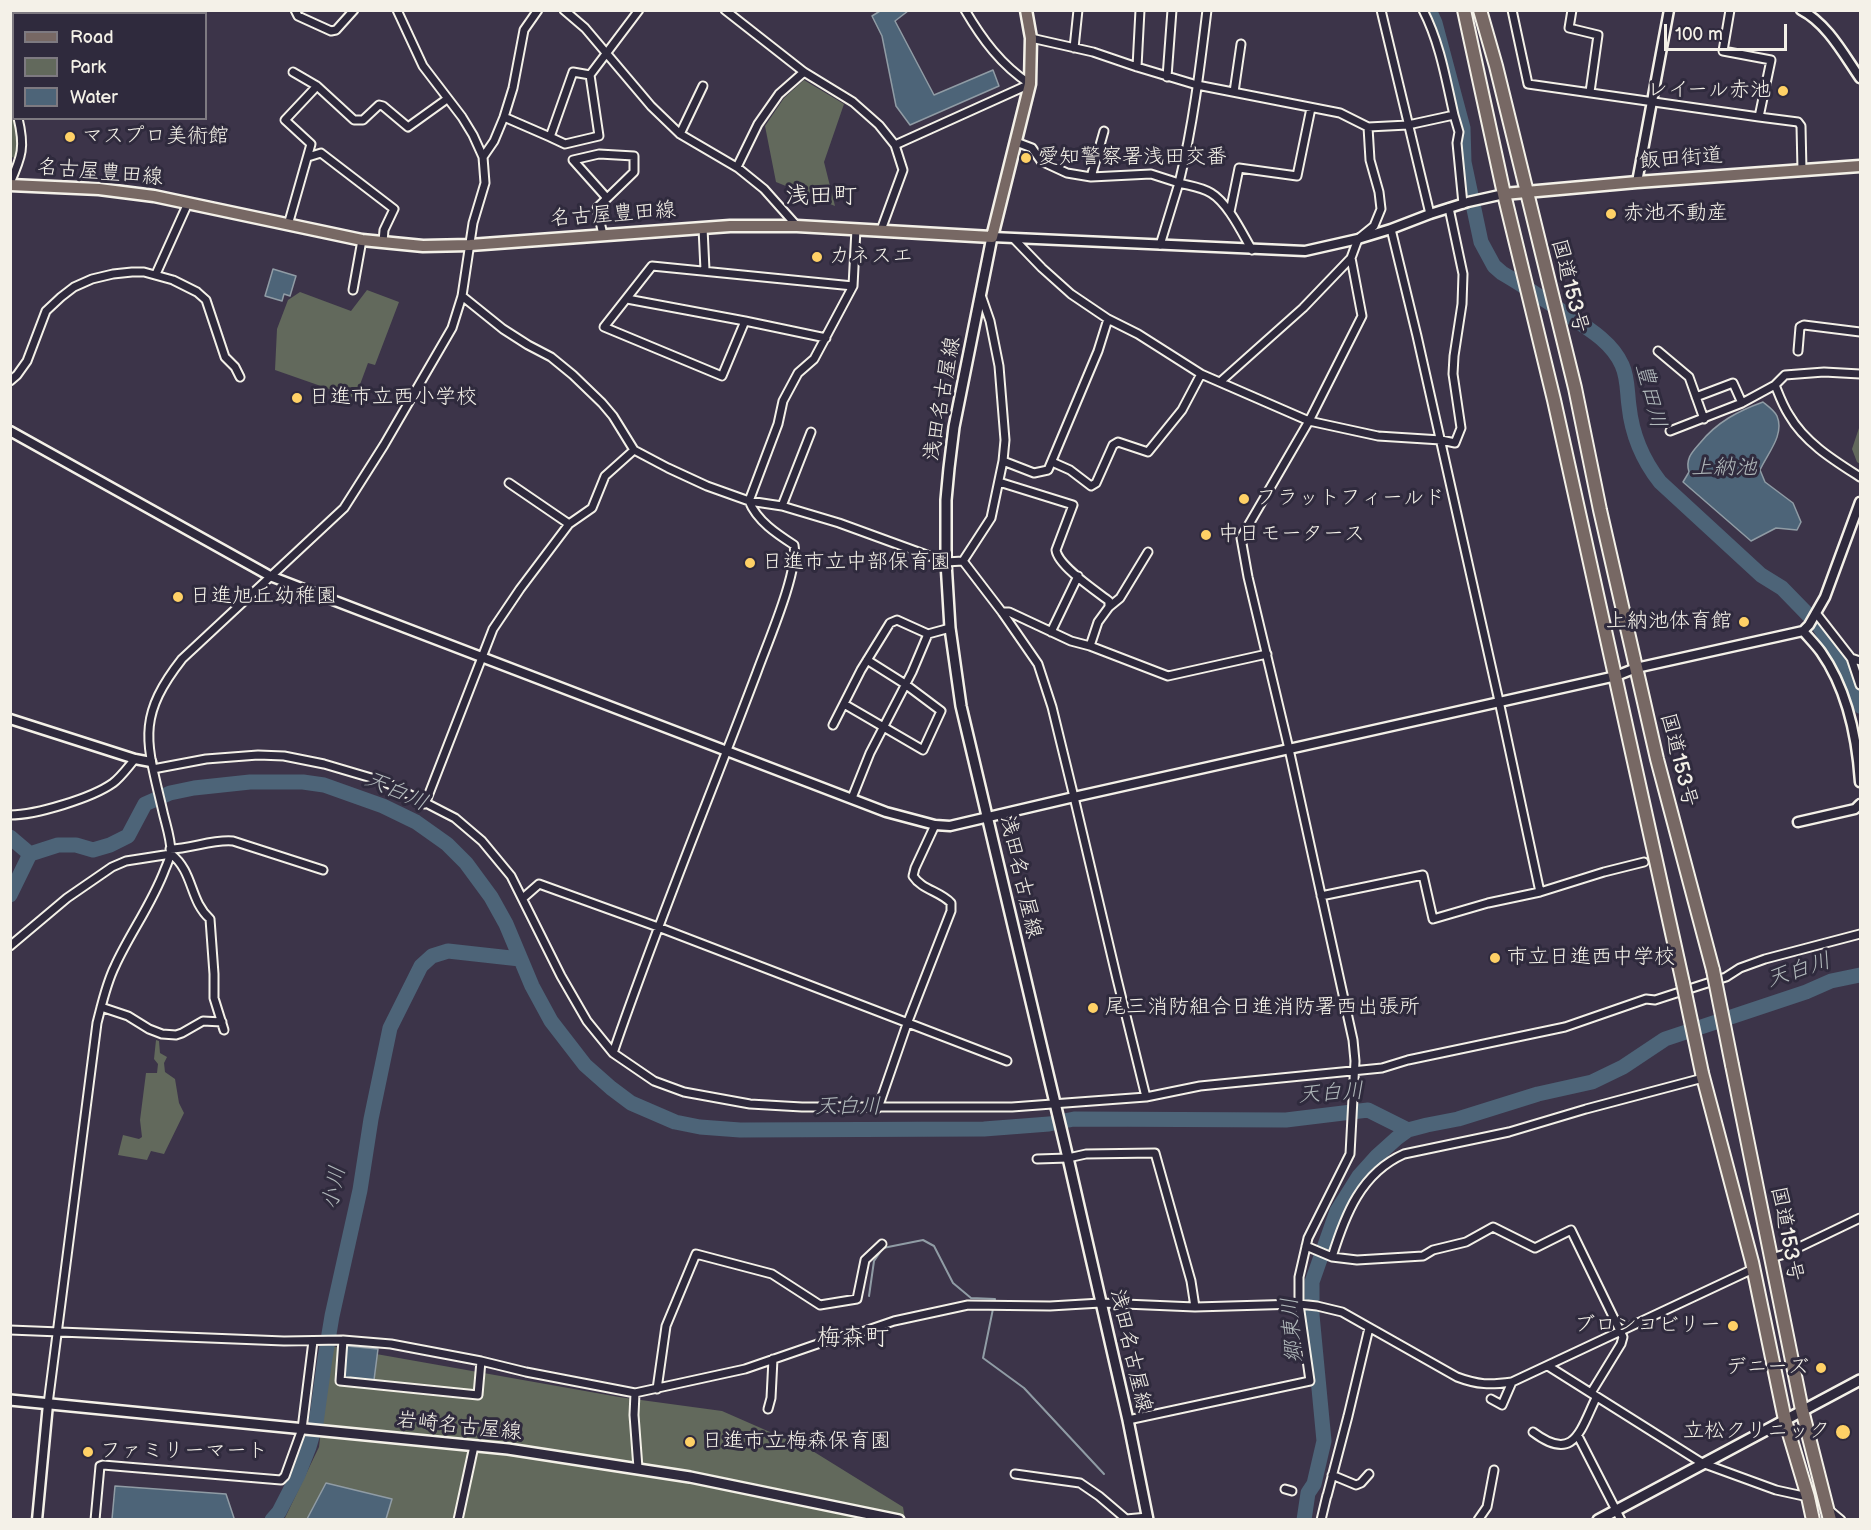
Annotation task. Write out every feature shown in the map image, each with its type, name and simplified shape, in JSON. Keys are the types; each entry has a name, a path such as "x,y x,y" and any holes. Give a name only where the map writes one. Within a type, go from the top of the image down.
{"highway":[{"name":"国道153号","path":"1464,10 1502,194 1521,263 1616,676 1702,1076 1753,1269 1785,1420 1813,1520"},
{"name":"国道153号","path":"1480,10 1496,66 1575,388 1659,770 1713,970 1802,1410 1829,1514"}],"main road":[{"path":"993,237 1030,84 1031,38 1026,10"},
{"name":"飯田街道","path":"1502,194 1860,166"},
{"name":"名古屋豊田線","path":"10,184 123,191 362,240 423,246 470,245 703,228 797,226 993,237"},
{"name":"浅田名古屋線","path":"993,237 954,427 946,500 946,594 950,628 961,706 1056,1103 1148,1518"},
{"path":"1598,1520 1860,1380"},
{"name":"岩崎名古屋線","path":"10,1400 508,1449 690,1476 859,1516 899,1520"}],"street":[{"path":"295,10 298,16 331,31 336,30 354,10"},
{"path":"37,1520 48,1404 97,1023 114,967 162,879 170,851 152,766 149,721 160,691 183,659 344,508 384,445 452,328 462,296 473,223 485,183 483,156 474,135 462,117 423,66 397,10"},
{"path":"483,156 494,141 504,117 513,88 524,30 538,10"},
{"path":"564,10 585,28 651,106 680,134 737,167 764,189 797,226"},
{"path":"504,117 565,144 599,136 590,75 639,10"},
{"path":"725,10 804,72 853,102 879,126 895,146 903,170 881,230"},
{"path":"965,10 982,38 1013,72 1030,84"},
{"path":"1074,48 1078,10"},
{"path":"1137,67 1140,10"},
{"path":"1167,77 1172,10"},
{"path":"1160,245 1186,156 1207,10"},
{"path":"1382,10 1430,214"},
{"path":"1424,10 1430,23 1459,132 1457,143 1465,203"},
{"path":"1512,10 1528,84 1759,117 1792,119 1801,126 1802,170"},
{"path":"1572,10 1569,28 1598,34 1590,92"},
{"path":"1637,182 1669,10"},
{"path":"1730,10 1723,51 1771,60 1759,117"},
{"path":"1801,10 1824,29 1860,76"},
{"path":"1031,38 1093,52 1197,85 1340,113 1368,127 1408,125 1454,115"},
{"path":"1234,92 1240,44"},
{"path":"293,72 317,86 354,120 363,120 379,105 408,127 447,99"},
{"path":"550,137 573,72 590,75"},
{"path":"737,167 779,94 804,72"},
{"path":"895,146 1030,84"},
{"path":"288,225 311,144 285,120 317,86"},
{"path":"680,134 704,86"},
{"path":"1230,212 1239,168 1297,176 1311,108"},
{"path":"10,184 21,160 23,139 18,120"},
{"path":"1220,382 1302,308 1350,258 1358,239 1374,226 1381,209 1370,160 1368,127"},
{"path":"1091,177 1104,131"},
{"path":"1016,142 1032,148 1041,161 1067,173 1091,177 1151,174 1213,194 1230,212 1252,250"},
{"path":"308,157 321,153 394,208 384,230 383,242"},
{"path":"603,235 597,208 634,172 634,156 599,154 573,160 606,197"},
{"path":"993,237 1305,251 1358,239 1465,203 1502,194"},
{"path":"156,274 188,203"},
{"path":"1013,238 1071,294 1108,319 1138,334 1201,374 1309,421 1378,436 1455,443 1461,428 1454,356 1462,304 1463,274 1449,208"},
{"path":"703,228 705,270"},
{"path":"613,1053 658,927 785,595 796,553 794,545 753,512 749,501 778,424 783,402 798,373 814,358 853,286 856,229"},
{"path":"1391,229 1441,440 1540,892"},
{"path":"353,290 362,240"},
{"path":"1128,1420 1310,1381 1299,1304 1299,1276 1308,1238 1350,1154 1355,1074 1353,1040 1290,749 1266,654 1241,538 1309,421 1362,316 1350,258"},
{"path":"745,321 722,376 604,327 652,266 853,286"},
{"path":"10,381 27,361 46,311 61,297 74,287 92,279 113,274 144,272 156,274 197,292 206,300 225,357 236,367 240,377"},
{"path":"963,561 992,518 1005,440 999,366 990,321 980,294"},
{"path":"462,296 503,329 551,357 573,375 608,409 634,450 698,481 749,501 782,506 839,523 946,562 963,561"},
{"path":"627,299 826,338"},
{"path":"1003,461 1034,473 1048,470 1098,351 1108,319"},
{"path":"1798,351 1800,327 1804,325 1860,332"},
{"path":"1658,351 1689,377 1704,419"},
{"path":"1670,431 1742,403 1775,385 1785,375 1824,372 1860,375"},
{"path":"1052,462 1070,470 1091,486 1096,483 1113,445 1118,442 1148,452 1182,410 1201,374"},
{"path":"1696,397 1733,383 1742,403"},
{"path":"1775,385 1789,417 1805,435 1829,456 1860,477"},
{"path":"10,431 270,576 886,812 935,825 950,826 1616,676 1636,668 1806,628 1825,597 1860,502"},
{"path":"782,506 811,432"},
{"path":"425,804 493,629 569,524 592,508 605,476 634,450"},
{"path":"999,482 1073,505 1056,550 1057,556 1109,601 1109,607"},
{"path":"509,483 569,524"},
{"path":"1090,646 1098,622 1109,607 1120,598 1148,552"},
{"path":"963,561 1038,664 1052,707 1146,1097"},
{"path":"1051,632 1078,576"},
{"path":"1002,612 1009,612 1071,641 1168,676 1266,654"},
{"path":"1815,614 1851,658 1860,685"},
{"path":"833,725 867,660 890,624 897,620 928,634 950,628"},
{"path":"1806,628 1821,652 1843,697 1856,741 1860,782"},
{"path":"852,798 870,753 928,634"},
{"path":"1851,658 1860,661"},
{"path":"844,704 923,750 941,711 905,684 867,660"},
{"path":"10,719 152,766 258,755 284,756 363,774 385,782 455,818 482,841 511,876 561,976 587,1021 613,1053 654,1081 684,1092 750,1104 878,1108 1012,1107 1146,1097 1200,1086 1355,1074 1408,1060 1565,1027 1646,999 1655,999 1726,977 1740,968 1765,959 1860,934"},
{"path":"10,815 49,809 101,790 115,781 135,759"},
{"path":"1798,822 1855,809 1860,804"},
{"path":"878,1108 907,1024 951,911 951,903 944,896 918,884 913,876 935,825"},
{"path":"10,946 67,898 112,867 126,861 223,840 233,841 323,870"},
{"path":"170,851 185,869 197,904 210,919 214,998 224,1030"},
{"path":"1320,896 1423,875 1433,919 1488,903 1540,892 1644,862"},
{"path":"523,898 539,885 658,927 1007,1061"},
{"path":"101,1007 128,1016 149,1029 170,1035 182,1033 203,1021 222,1022"},
{"path":"1332,1257 1342,1224 1357,1196 1370,1177 1391,1160 1404,1154 1509,1132 1702,1076"},
{"path":"1037,1159 1068,1158 1086,1154 1155,1153 1191,1281 1195,1307"},
{"path":"1771,1258 1785,1254 1860,1218"},
{"path":"1306,1246 1332,1257 1370,1260 1423,1256 1433,1250 1466,1242 1493,1227 1535,1248 1570,1230 1623,1337 1594,1395 1578,1436 1568,1444 1557,1445 1533,1432"},
{"path":"657,1389 666,1326 696,1254 772,1274 820,1305 857,1299 865,1260 882,1244"},
{"path":"10,1330 339,1340 391,1344 635,1393 745,1368 894,1321 968,1305 1050,1306 1101,1303 1195,1307 1299,1304 1342,1312 1457,1377 1475,1384 1492,1385 1512,1382 1753,1269"},
{"path":"1321,1520 1369,1328"},
{"path":"339,1340 340,1381 478,1395 481,1361"},
{"path":"94,1520 100,1466 103,1465 281,1480 285,1476 305,1429 317,1341"},
{"path":"768,1409 771,1398 773,1359"},
{"path":"1548,1366 1702,1463 1776,1490 1808,1497"},
{"path":"1491,1400 1502,1405 1512,1382"},
{"path":"635,1393 634,1415 638,1468"},
{"path":"1578,1436 1621,1520"},
{"path":"458,1520 474,1446"},
{"path":"1478,1520 1487,1507 1494,1470"},
{"path":"1015,1474 1080,1483 1126,1519 1148,1518"},
{"path":"1332,1475 1356,1485 1369,1474"},
{"path":"1829,1514 1841,1520"}],"green space":[{"path":"10,11 39,11 12,12 12,120 16,120 20,138 16,159 10,156"},
{"path":"804,80 844,104 824,162 835,206 776,182 765,126 784,98"},
{"path":"367,290 399,302 375,365 368,363 355,398 275,370 277,329 288,300 300,292 351,311"},
{"path":"1860,425 1860,464 1852,449"},
{"path":"156,1040 159,1041 160,1053 167,1057 164,1063 165,1072 175,1079 179,1103 184,1113 164,1154 151,1151 147,1160 118,1155 123,1135 139,1139 142,1137 140,1120 146,1073 157,1073 158,1064 154,1059"},
{"path":"331,1346 619,1397 722,1411 811,1450 903,1507 905,1519 284,1520 319,1447"}],"water":[{"path":"880,11 908,11 895,21 934,95 993,70 999,86 910,125 896,106 882,36 872,16"},
{"path":"273,269 296,276 290,296 284,294 282,301 265,296"},
{"name":"上納池","path":"1763,402 1776,414 1779,430 1760,470 1765,482 1793,503 1801,522 1797,530 1776,528 1751,541 1683,482 1689,472 1688,463 1694,449 1714,429 1728,418"},
{"path":"347,1346 378,1349 374,1380 342,1378"},
{"path":"326,1483 392,1499 386,1519 307,1519"},
{"path":"115,1486 226,1494 234,1518 232,1520 112,1519"}],"waterway":[{"name":"豊田川","path":"1429,10 1435,23 1463,128 1464,162 1481,242 1494,266 1585,326 1617,355 1624,370 1635,437 1660,482 1761,575 1782,588 1819,626 1843,664 1860,706"},
{"name":"天白川","path":"10,895 30,854 58,845 76,845 93,850 110,845 128,836 145,804 170,793 250,782 303,782 324,785 383,806 416,822 447,844 466,863 491,897 506,924 532,986 551,1021 585,1065 631,1103 675,1122 700,1127 740,1130 984,1129 1049,1124 1074,1119 1286,1120 1368,1110 1408,1130"},
{"path":"10,837 30,854"},
{"name":"小川","path":"272,1520 279,1512 298,1475 316,1423 332,1316 360,1190 371,1119 390,1028 421,966 432,956 448,951 520,959"},
{"name":"天白川","path":"1304,1520 1308,1493 1314,1484 1324,1441 1312,1315 1312,1282 1337,1211 1359,1176 1377,1156 1408,1130 1458,1119 1538,1094 1592,1082 1623,1067 1665,1039 1806,992 1831,981 1860,975"},
{"path":"869,1296 874,1261 883,1248 923,1240 934,1246 953,1283 971,1298 995,1299 983,1358 1024,1388 1104,1474"}],"place":[{"name":"レイール赤池","path":"1783,91"},
{"name":"マスプロ美術館","path":"70,137"},
{"name":"愛知警察署浅田交番","path":"1026,158"},
{"name":"赤池不動産","path":"1611,214"},
{"name":"カネスエ","path":"817,257"},
{"name":"日進市立西小学校","path":"297,398"},
{"name":"フラットフィールド","path":"1244,499"},
{"name":"中日モータース","path":"1206,535"},
{"name":"日進市立中部保育園","path":"750,563"},
{"name":"日進旭丘幼稚園","path":"178,597"},
{"name":"上納池体育館","path":"1744,622"},
{"name":"市立日進西中学校","path":"1495,958"},
{"name":"尾三消防組合日進消防署西出張所","path":"1093,1008"},
{"name":"ブロンコビリー","path":"1733,1326"},
{"name":"デニーズ","path":"1821,1368"},
{"name":"立松クリニック","path":"1843,1432"},
{"name":"日進市立梅森保育園","path":"690,1442"},
{"name":"ファミリーマート","path":"88,1452"}],"district":[{"name":"浅田町","path":"821,197"},
{"name":"梅森町","path":"853,1339"}],"water label":[{"name":"郷東川","path":"1293,1330"}]}
